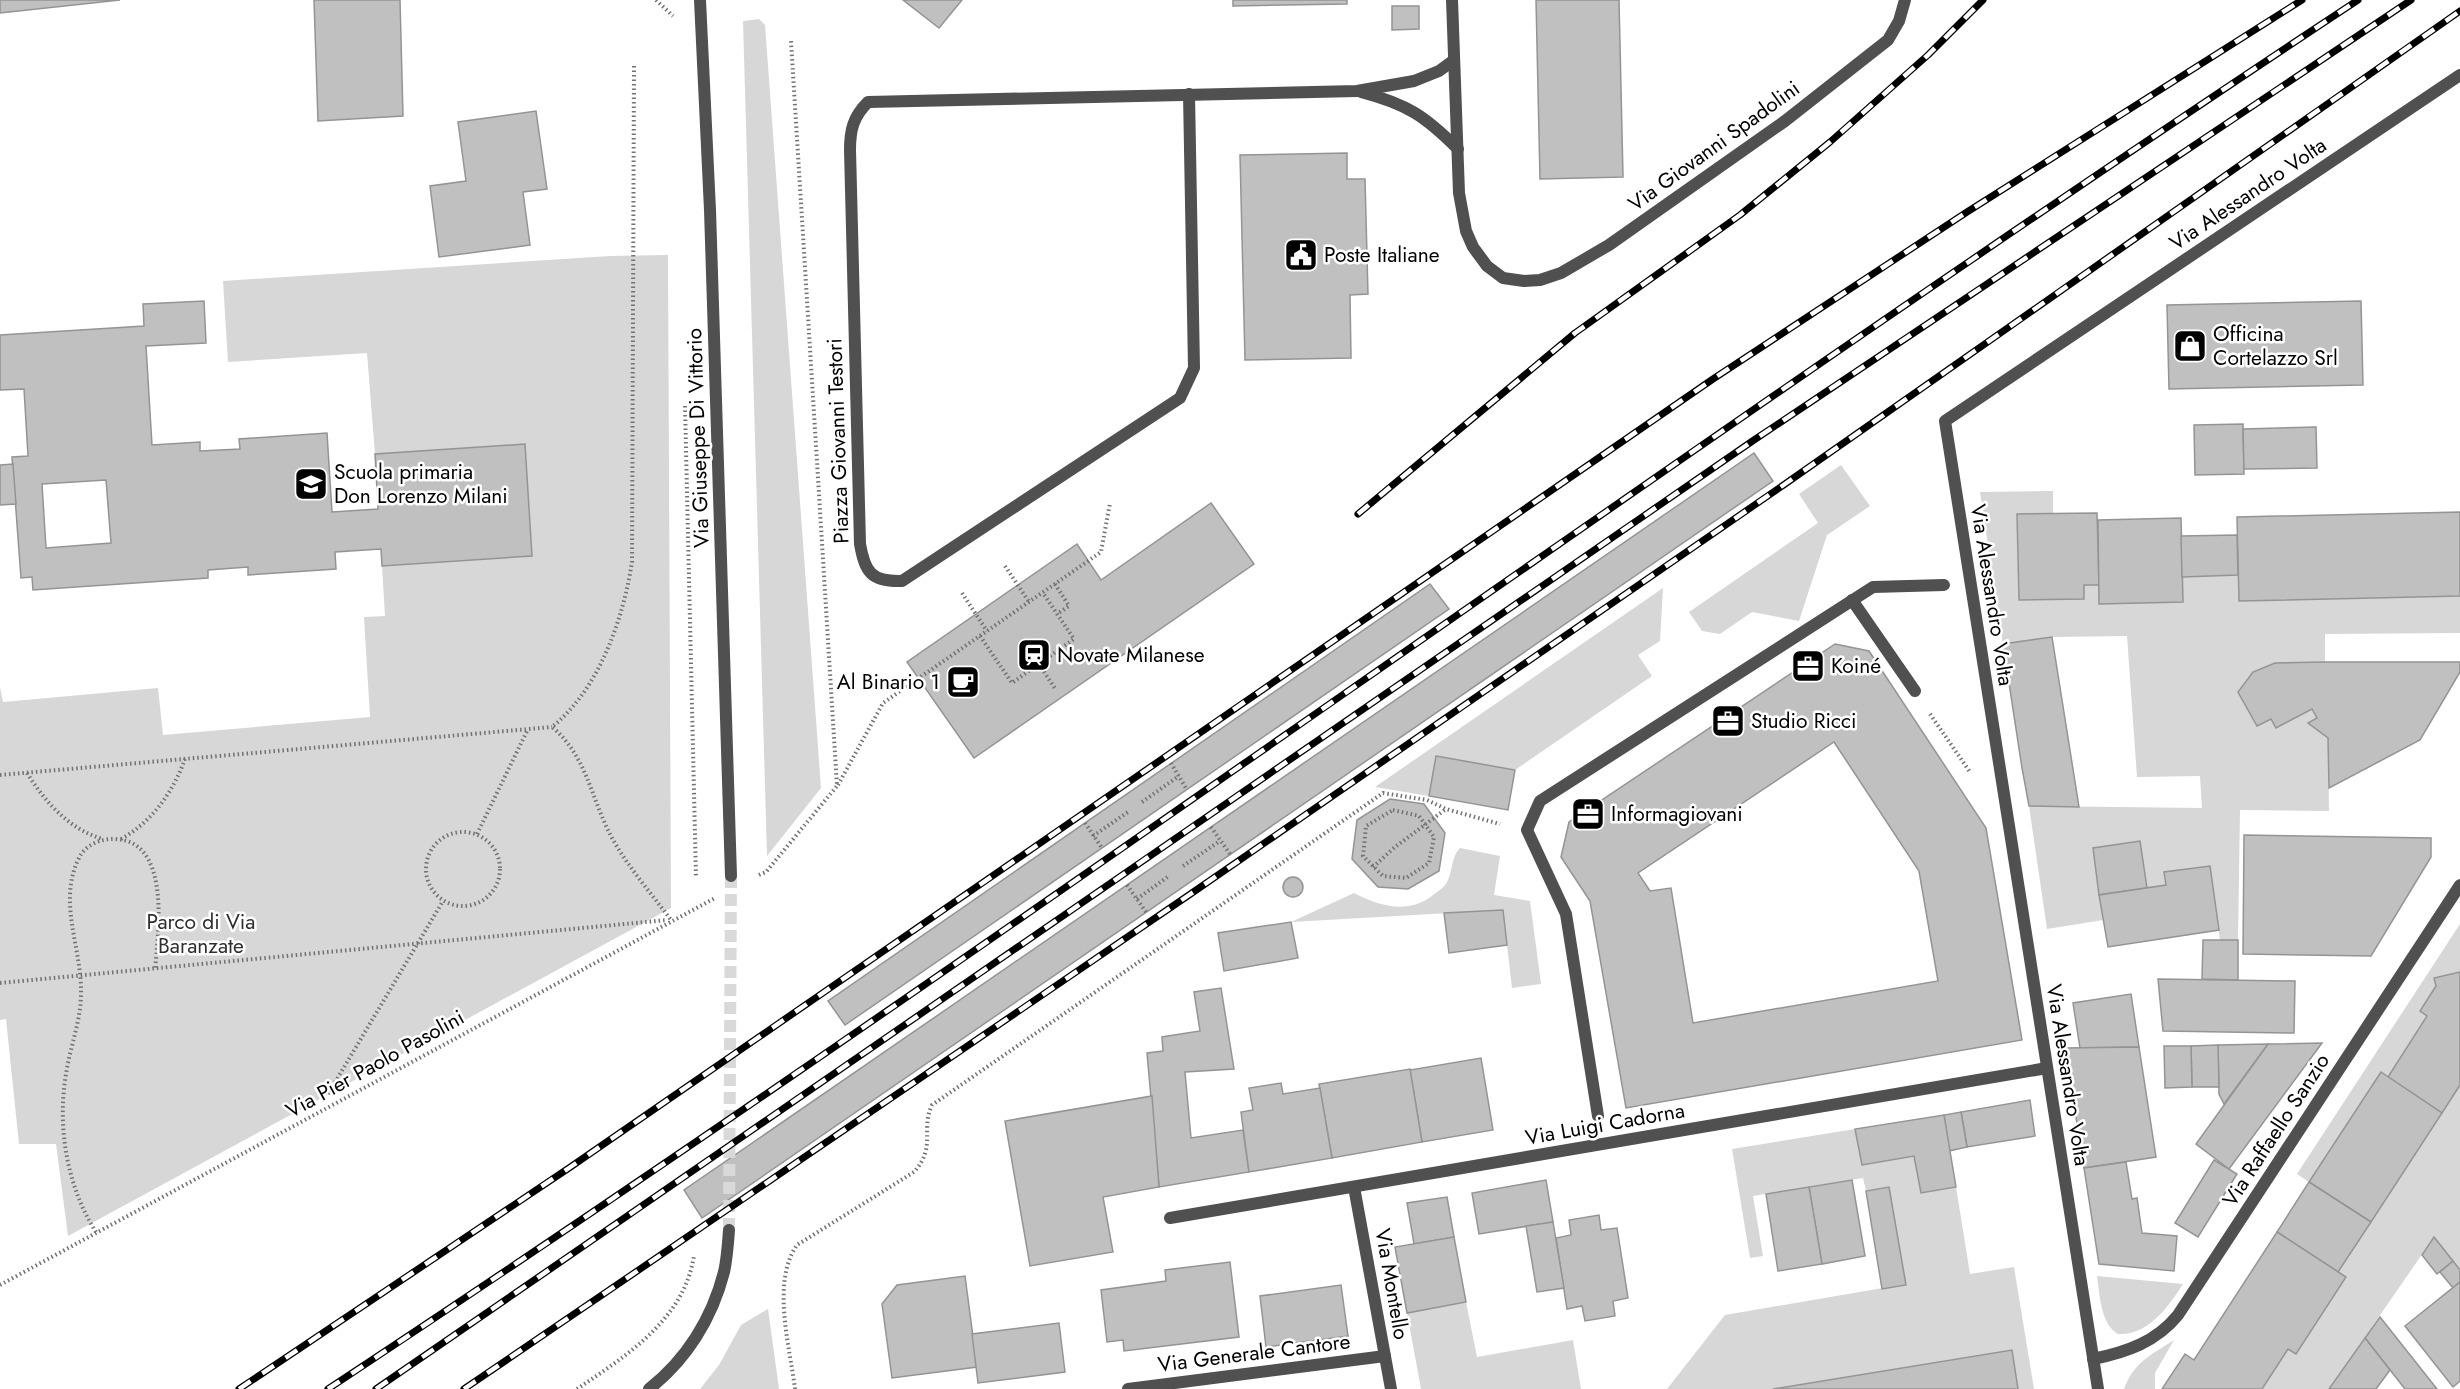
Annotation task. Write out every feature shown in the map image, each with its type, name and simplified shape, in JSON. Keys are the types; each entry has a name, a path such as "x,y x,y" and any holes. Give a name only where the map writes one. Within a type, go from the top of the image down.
{"street":[{"name":"Via Giuseppe Di Vittorio","path":"700,0 710,210 730,876"},
{"path":"1452,0 1458,149"},
{"name":"Via Giovanni Spadolini","path":"1458,149 1459,193 1466,231 1473,247 1495,273 1514,281 1540,280 1552,276 1609,245 1776,127 1888,40 1899,21 1905,0"},
{"name":"Piazza Giovanni Testori","path":"1189,94 1194,368 1180,398 902,581 887,582 873,575 864,565 860,544 850,150 850,131 857,113 868,102 1189,94 1357,91 1414,81 1439,71 1454,60"},
{"name":"Via Alessandro Volta","path":"2098,1389 1945,420 2460,75"},
{"name":"Piazza Giovanni Testori","path":"1357,91 1391,100 1415,111 1458,149"},
{"path":"1598,1116 1566,914 1527,830 1537,806 1543,798 1873,587 1944,585"},
{"path":"1852,600 1915,691"},
{"name":"Via Raffaello Sanzio","path":"2094,1359 2142,1345 2169,1326 2178,1315 2460,885"},
{"name":"Via Luigi Cadorna","path":"1170,1218 2047,1068"},
{"name":"Via Montello","path":"1354,1187 1391,1389"},
{"path":"649,1389 665,1377 692,1346 712,1309 724,1271 729,1230"},
{"name":"Via Generale Cantore","path":"1128,1389 1385,1356"}],"path":[{"path":"656,0 676,20"},
{"path":"791,40 837,786"},
{"path":"0,775 552,727 574,704 600,663 624,601 632,562 634,66"},
{"path":"685,401 696,878"},
{"path":"755,877 765,872 837,786 883,704 1101,552 1110,502"},
{"path":"1005,566 1029,602"},
{"path":"1055,584 1069,606 1057,614"},
{"path":"980,636 1012,683 1074,639 1043,592"},
{"path":"962,593 987,631"},
{"path":"1039,664 1056,690"},
{"path":"1915,691 1971,773"},
{"path":"552,727 564,736 583,764 607,826 619,849 671,920"},
{"path":"477,834 528,729"},
{"path":"120,839 140,827 157,809 171,789 185,759"},
{"path":"1171,764 1187,790"},
{"path":"26,773 45,800 83,832 104,839 120,839 133,843 144,851 152,869 159,910 155,970"},
{"path":"1142,802 1179,776"},
{"path":"795,1389 784,1304 788,1261 797,1245 914,1172 922,1162 929,1142 928,1114 932,1105 1383,793 1427,800 1446,809 1527,830"},
{"path":"1373,867 1395,847 1446,809"},
{"path":"1393,810 1419,816 1425,825 1434,837 1429,863 1406,878 1383,876 1363,856 1366,826 1393,810"},
{"path":"1093,836 1128,812"},
{"path":"1085,823 1102,848"},
{"path":"1211,827 1230,854"},
{"path":"463,831 477,834 488,841 497,852 501,865 500,879 493,892 483,901 470,907 456,906 443,901 431,890 426,874 427,858 435,844 447,835 463,831"},
{"path":"96,1232 87,1219 73,1183 64,1119 66,1076 80,1002 79,977 71,925 70,904 73,878 82,854 92,845 104,839"},
{"path":"1184,866 1220,841"},
{"path":"1137,899 1169,876"},
{"path":"1127,885 1146,912"},
{"name":"Via Pier Paolo Pasolini","path":"0,1284 724,893"},
{"path":"328,1094 443,901"},
{"path":"0,983 671,920"},
{"path":"577,1389 631,1352 657,1327 681,1294 690,1274 694,1255"}],"green space":[{"path":"759,19 765,25 821,788 767,856 743,21"},
{"name":"Parco di Via Baranzate","path":"668,255 671,908 68,1236 56,1144 19,1144 6,1019 0,1020 0,687 3,702 158,688 163,735 370,717 364,617 385,616 382,566 532,555 525,444 375,454 367,353 228,362 223,281 610,256"},
{"path":"1841,465 1870,506 1827,535 1799,621 1752,612 1720,634 1702,631 1689,612 1818,523 1799,494"},
{"path":"2053,491 2053,514 2017,515 2019,600 2084,599 2084,585 2099,585 2099,604 2182,602 2182,577 2238,575 2239,601 2460,596 2460,633 2325,634 2325,662 2239,692 2257,726 2271,719 2276,728 2312,709 2328,738 2329,811 2240,810 2238,940 2220,940 2209,866 2164,873 2166,885 2147,888 2139,841 2093,848 2103,920 2047,929 2029,806 2202,808 2200,776 2137,777 2127,636 2052,637 2003,644 1980,492"},
{"path":"1663,588 1660,641 1638,655 1652,676 1515,770 1437,756 1429,796 1375,787"},
{"path":"1460,848 1500,856 1494,895 1530,901 1541,984 1512,988 1503,910 1291,922 1354,893 1383,905 1404,907 1414,905 1446,884"},
{"path":"2460,924 2460,972 2434,978 2436,986 2420,1011 2427,1016 2388,1077 2309,1182 2297,1174"},
{"path":"2460,1085 2460,1270 2434,1237 2329,1389 2262,1389 2288,1349 2296,1354 2346,1277 2338,1272"},
{"path":"1855,1129 1862,1165 1914,1156 1921,1193 1956,1187 1970,1274 2014,1267 2034,1389 2018,1389 2012,1350 1773,1389 1667,1389 1725,1315 1906,1284 1889,1188 1866,1191 1863,1178 1753,1196 1763,1256 1750,1258 1732,1149"},
{"path":"2097,1276 2183,1284 2164,1310 2148,1325 2129,1333 2118,1334 2104,1316"},
{"path":"1466,1302 1477,1357 1573,1340 1581,1389 1421,1389 1407,1313"},
{"path":"768,1309 779,1389 700,1389 719,1365 741,1325"},
{"path":"2174,1340 2155,1373 2155,1389 2124,1389 2138,1366"}],"building":[{"path":"0,0 120,0 0,13"},
{"path":"314,0 400,0 403,116 318,121"},
{"path":"903,0 962,0 939,28"},
{"path":"1233,0 1347,0 1347,4 1233,6"},
{"path":"1536,0 1619,0 1623,177 1540,179"},
{"path":"1392,6 1419,6 1419,29 1392,30"},
{"path":"536,111 547,189 523,192 530,245 439,257 430,186 466,181 458,122"},
{"path":"1347,153 1347,179 1365,179 1368,294 1350,295 1351,358 1245,360 1240,155"},
{"path":"204,301 206,343 146,346 152,445 200,442 200,451 240,449 239,439 327,433 332,512 378,509 375,454 525,444 532,556 382,566 381,549 335,552 336,569 248,575 248,567 208,570 208,578 33,590 32,577 21,578 12,457 28,456 24,389 0,390 0,335 144,326 143,304","holes":["106,480 111,543 46,548 42,484"]},
{"path":"2361,301 2363,385 2169,389 2167,305"},
{"path":"2243,424 2244,474 2195,475 2194,425"},
{"path":"2316,427 2317,468 2244,469 2243,429"},
{"path":"1754,453 1773,481 702,1218 684,1190"},
{"path":"13,464 16,504 0,505 0,465"},
{"path":"1211,503 1254,564 974,758 907,662 1077,544 1101,580"},
{"path":"2460,512 2460,596 2239,601 2237,517"},
{"path":"2097,513 2099,585 2084,585 2084,599 2019,600 2017,514"},
{"path":"2181,518 2183,602 2099,604 2098,520"},
{"path":"2237,535 2238,575 2182,577 2181,536"},
{"path":"1430,584 1449,609 845,1025 828,1001"},
{"path":"2052,637 2079,807 2029,806 2022,768 2003,644"},
{"path":"1835,644 1869,651 1986,828 2022,1040 1626,1108 1590,901 1561,857 1569,822","holes":["1834,742 1919,871 1938,981 1693,1023 1671,888 1650,891 1638,873"]},
{"path":"2460,662 2460,672 2420,740 2329,788 2328,738 2308,723 2317,718 2312,709 2276,728 2271,719 2257,726 2238,692 2253,672 2275,663"},
{"path":"1436,756 1515,770 1508,810 1429,796"},
{"path":"1390,799 1424,804 1445,833 1439,871 1408,889 1378,887 1352,859 1357,820"},
{"path":"2244,835 2431,838 2431,857 2371,956 2243,954"},
{"path":"2140,841 2147,888 2099,895 2093,848"},
{"path":"2210,866 2219,930 2108,947 2099,895 2166,885 2164,872"},
{"path":"1293,877 1300,880 1303,887 1300,894 1293,897 1286,894 1283,887 1286,880"},
{"path":"1503,910 1507,945 1449,953 1444,913"},
{"path":"1291,922 1298,958 1224,971 1218,933"},
{"path":"2203,940 2238,940 2238,980 2202,979"},
{"path":"2460,972 2460,1085 2442,1113 2388,1077 2427,1016 2420,1011 2436,986 2434,978"},
{"path":"2158,979 2295,981 2294,1033 2163,1031"},
{"path":"1221,988 1234,1069 1185,1072 1191,1138 1243,1130 1249,1172 1159,1187 1147,1053 1163,1051 1162,1037 1200,1031 1194,992"},
{"path":"2131,994 2139,1047 2080,1048 2073,1003"},
{"path":"2322,1043 2229,1169 2196,1144 2268,1044"},
{"path":"2268,1044 2224,1104 2219,1094 2218,1045"},
{"path":"2218,1045 2219,1087 2192,1087 2191,1046"},
{"path":"2164,1046 2191,1046 2192,1087 2165,1088"},
{"path":"2139,1047 2156,1157 2084,1168 2065,1048"},
{"path":"1481,1058 1493,1130 1422,1142 1410,1070"},
{"path":"1410,1069 1422,1142 1332,1158 1319,1084"},
{"path":"2381,1072 2442,1113 2371,1222 2309,1182"},
{"path":"1281,1083 1283,1094 1320,1088 1332,1158 1249,1172 1241,1112 1253,1110 1249,1088"},
{"path":"1152,1096 1159,1187 1103,1197 1113,1252 1030,1266 1005,1121"},
{"path":"2030,1100 2035,1136 1967,1147 1961,1112"},
{"path":"1961,1112 1967,1147 1949,1151 1944,1115"},
{"path":"1944,1115 1956,1187 1921,1193 1914,1156 1862,1165 1855,1129"},
{"path":"2214,1160 2237,1174 2198,1237 2175,1223"},
{"path":"2126,1162 2132,1199 2137,1198 2142,1233 2177,1236 2174,1271 2099,1264 2084,1168"},
{"path":"1546,1180 1553,1222 1479,1234 1472,1193"},
{"path":"1852,1180 1865,1256 1822,1264 1809,1187"},
{"path":"2309,1182 2371,1222 2338,1272 2277,1232"},
{"path":"1809,1187 1822,1264 1778,1271 1766,1194"},
{"path":"1889,1187 1906,1285 1882,1289 1866,1191"},
{"path":"1447,1197 1454,1237 1414,1244 1407,1203"},
{"path":"1599,1215 1601,1230 1617,1228 1628,1298 1613,1301 1615,1316 1585,1321 1582,1306 1567,1309 1556,1238 1571,1235 1569,1220"},
{"path":"1553,1222 1564,1288 1537,1292 1526,1226"},
{"path":"2277,1232 2346,1277 2296,1354 2288,1349 2262,1389 2162,1389 2185,1354 2194,1360"},
{"path":"1454,1237 1466,1302 1407,1313 1395,1247"},
{"path":"2434,1237 2453,1261 2437,1274 2422,1255"},
{"path":"2453,1261 2460,1270 2460,1282 2453,1288 2440,1272"},
{"path":"1230,1262 1239,1337 1124,1351 1123,1340 1107,1342 1101,1290 1166,1281 1165,1270"},
{"path":"965,1276 977,1367 892,1378 882,1304 897,1285"},
{"path":"2460,1282 2460,1381 2453,1387 2405,1326"},
{"path":"1341,1285 1348,1336 1266,1347 1260,1296"},
{"path":"2380,1317 2437,1389 2405,1389 2365,1338"},
{"path":"1059,1323 1065,1372 978,1383 972,1334"},
{"path":"2365,1338 2390,1370 2376,1389 2329,1389"},
{"path":"2012,1350 2018,1389 1773,1389"}],"tunnel":[{"path":"729,1230 731,876"}],"railway":[{"path":"1358,514 1575,333 1740,215 1830,142 1928,55 1983,0"},
{"path":"239,1389 569,1168 1713,379 1967,212 2302,0"},
{"path":"328,1389 838,1045 1848,344 2358,0"},
{"path":"376,1389 1754,440 2411,0"},
{"path":"464,1389 1189,895 1785,484 2460,11"}],"place":[{"name":"Poste Italiane","path":"1301,255"},
{"name":"Officina Cortelazzo Srl","path":"2190,346"},
{"name":"Scuola primaria Don Lorenzo Milani","path":"311,484"},
{"name":"Novate Milanese","path":"1034,655"},
{"name":"Koiné","path":"1808,666"},
{"name":"Al Binario 1","path":"963,682"},
{"name":"Studio Ricci","path":"1728,721"},
{"name":"Informagiovani","path":"1588,814"}]}
